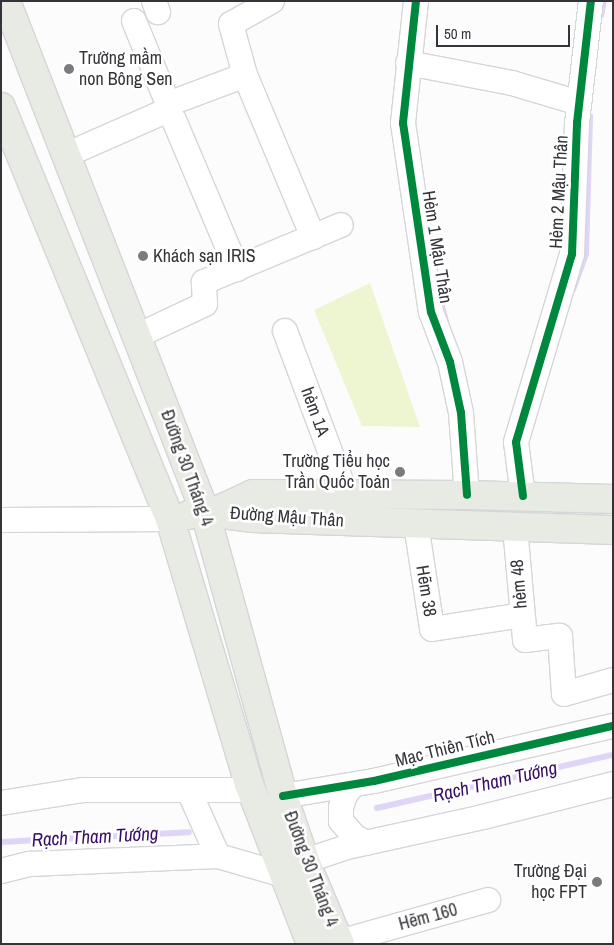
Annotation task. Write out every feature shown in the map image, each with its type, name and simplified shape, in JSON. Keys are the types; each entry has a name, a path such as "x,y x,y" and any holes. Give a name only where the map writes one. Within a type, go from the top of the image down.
{"main road":[{"name":"Đường 30 Tháng 4","path":"6,1 137,336 209,512 283,796 295,868 311,944"},
{"name":"Đường 30 Tháng 4","path":"1,106 170,519 252,790 339,943"},
{"name":"Đường Mậu Thân","path":"209,512 253,494 467,495 613,499"},
{"path":"392,494 404,523"},
{"name":"Đường Mậu Thân","path":"209,512 252,518 613,530"},
{"path":"170,519 209,512"}],"street":[{"path":"272,1 231,24 245,75 313,237"},
{"name":"Hẻm 1 Mậu Thân","path":"416,1 414,64 403,123 431,312 450,362 461,413 467,495"},
{"name":"Hẻm 2 Mậu Thân","path":"523,496 516,442 572,254 579,103 591,1"},
{"path":"134,21 237,269"},
{"path":"414,64 512,83 579,103"},
{"path":"66,155 168,110 171,112 245,75"},
{"path":"137,336 204,304 204,282 341,225"},
{"name":"hẻm 1A","path":"285,331 346,494"},
{"path":"1,520 170,519"},
{"name":"Hẽm 38","path":"404,523 432,628 522,615"},
{"name":"hẻm 48","path":"515,527 525,640 560,636 564,694 613,680"},
{"name":"Mạc Thiên Tích","path":"283,796 353,785 613,726"},
{"path":"1,870 30,864 218,856 295,868 367,843 613,784"},
{"path":"353,785 345,795 341,807 341,821 355,837 367,843"},
{"path":"1,802 82,790 252,790"},
{"path":"189,791 218,856"},
{"name":"Hẽm 160","path":"339,943 488,900"}],"green space":[{"path":"370,283 420,427 362,426 314,310"}],"waterway":[{"path":"601,16 604,1"},
{"path":"573,290 586,254 590,117"},
{"path":"440,297 446,320"},
{"name":"Rạch Tham Tướng","path":"377,808 613,755"},
{"name":"Rạch Tham Tướng","path":"1,842 189,832"}],"cycle path":[{"path":"416,1 403,123 431,312 450,362 461,413 467,495"},
{"path":"523,496 516,442 572,254 577,123 591,1"},
{"path":"283,796 374,781 613,726"}],"place":[{"name":"Trường mầm non Bông Sen","path":"69,69"},
{"name":"Khách sạn IRIS","path":"143,256"},
{"name":"Trường Tiểu học Trần Quốc Toản","path":"400,472"},
{"name":"Trường Đại học FPT","path":"597,882"}]}
